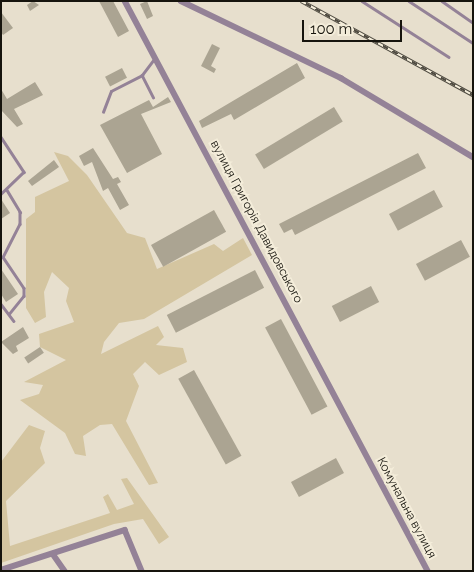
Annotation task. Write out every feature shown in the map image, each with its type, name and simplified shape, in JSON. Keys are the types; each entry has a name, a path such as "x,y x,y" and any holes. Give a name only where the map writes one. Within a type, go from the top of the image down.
{"street":[{"name":"вулиця Григорія Давидовського","path":"125,1 367,454"},
{"path":"181,1 341,78 473,157"},
{"name":"Комунальна вулиця","path":"367,454 428,571"},
{"path":"1,570 125,530 142,571"},
{"path":"53,554 65,571"}],"lane":[{"path":"362,1 449,57"},
{"path":"409,1 473,43"},
{"path":"442,1 473,23"},
{"path":"103,112 111,91 142,75 156,56"},
{"path":"142,75 153,97"},
{"path":"1,137 24,172 1,194"},
{"path":"7,190 20,212 20,224 3,257 24,288 10,313"},
{"path":"1,304 10,313 14,321"}],"shaded area":[{"path":"54,152 68,156 87,175 127,233 145,238 157,269 214,244 223,251 243,238 252,255 144,319 119,323 104,342 101,354 158,326 164,337 156,345 183,348 187,362 159,375 145,362 133,374 139,386 126,421 158,483 149,485 112,424 100,425 83,436 86,456 75,454 65,433 20,400 39,394 43,385 24,382 66,360 40,347 39,334 74,322 66,301 69,288 52,272 44,292 46,317 35,323 26,308 26,219 35,212 35,197 69,181"},
{"path":"29,425 45,431 40,448 45,463 6,501 10,546 110,513 103,497 108,494 117,510 134,504 121,479 127,478 169,537 159,544 143,519 114,524 1,563 1,462"}],"building":[{"path":"33,1 39,5 30,11 27,5"},
{"path":"99,1 113,1 129,31 118,37"},
{"path":"147,1 153,16 147,19 140,4"},
{"path":"1,12 13,28 3,35 1,32"},
{"path":"212,44 220,48 211,66 216,69 214,73 201,66"},
{"path":"297,63 305,78 234,120 231,114 202,128 199,121"},
{"path":"122,68 127,78 110,86 105,77"},
{"path":"35,82 43,95 14,109 23,124 17,127 1,110 1,89 7,99"},
{"path":"168,97 171,102 141,114 162,154 127,173 100,125 149,100 153,107"},
{"path":"334,107 343,122 264,169 255,154"},
{"path":"93,148 113,179 118,177 121,182 117,184 129,205 120,210 108,188 103,191 92,162 84,166 79,156"},
{"path":"418,153 426,168 295,235 292,229 284,233 279,224"},
{"path":"54,160 59,167 32,186 28,181"},
{"path":"434,190 443,207 398,231 389,214"},
{"path":"1,199 10,213 1,219"},
{"path":"214,210 226,232 163,267 151,245"},
{"path":"461,240 470,257 425,281 416,264"},
{"path":"1,269 18,294 6,302 1,294"},
{"path":"255,270 264,288 176,333 167,315"},
{"path":"371,286 379,302 340,322 332,306"},
{"path":"281,319 327,406 312,415 265,327"},
{"path":"23,327 29,338 16,346 18,351 13,354 1,342"},
{"path":"40,347 44,353 28,363 24,358"},
{"path":"194,370 242,456 226,464 178,379"},
{"path":"336,458 344,473 299,497 291,482"}],"railway":[{"path":"301,1 473,95"}]}
